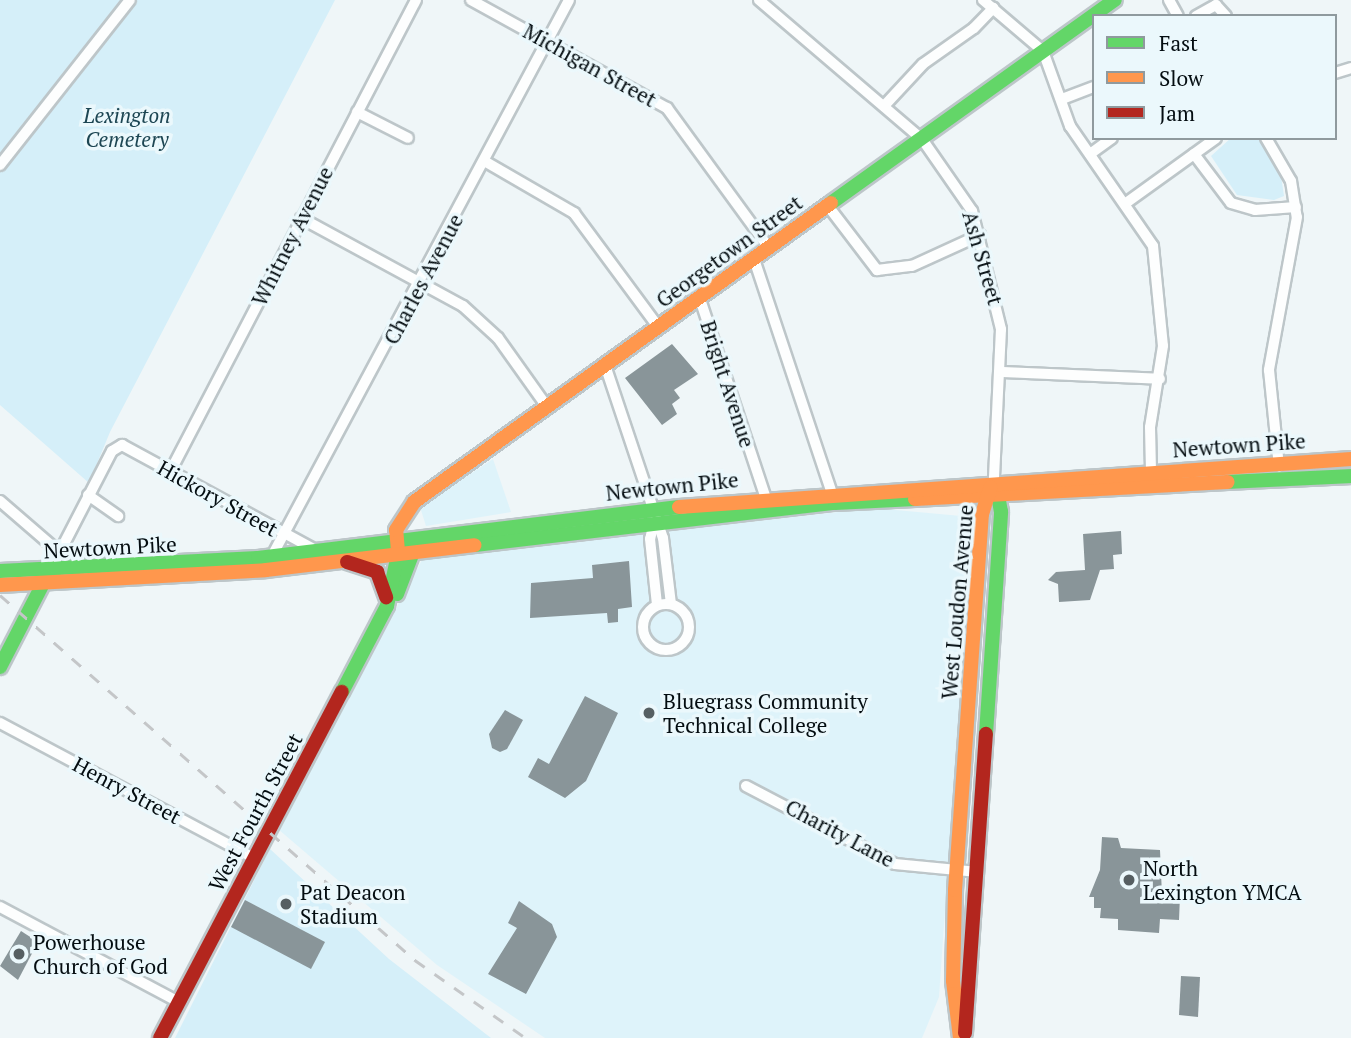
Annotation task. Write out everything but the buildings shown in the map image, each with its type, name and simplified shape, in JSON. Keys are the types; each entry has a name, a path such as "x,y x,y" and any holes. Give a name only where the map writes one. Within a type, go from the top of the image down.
{"main road":[{"name":"Georgetown Street","path":"1096,14 1115,0"},
{"name":"Georgetown Street","path":"403,549 402,517 414,502 1092,17"},
{"name":"Newtown Pike","path":"0,585 42,586 342,561 403,549 653,515 994,479 1351,459"},
{"name":"Newtown Pike","path":"833,497 993,497 1351,476"},
{"name":"West Loudon Avenue","path":"962,1038 978,872 994,479"},
{"name":"West Loudon Avenue","path":"962,1038 953,981 956,871 993,497"},
{"name":"Newtown Pike","path":"0,571 50,572 318,552 403,549"},
{"name":"West Fourth Street","path":"160,1038 387,606 401,586 403,549"},
{"path":"342,561 377,572 384,581 387,606"},
{"path":"0,667 50,572"}],"street":[{"path":"0,165 130,0"},
{"name":"Whitney Avenue","path":"170,472 416,0"},
{"name":"Michigan Street","path":"471,0 667,108 769,248"},
{"name":"Charles Avenue","path":"272,556 486,162 569,0"},
{"name":"Ash Street","path":"759,0 922,139 972,211 999,317 1002,372 994,479"},
{"path":"984,0 1044,51 1070,125 1126,202 1156,258 1160,379 1150,427 1151,472"},
{"path":"1200,14 1216,5 1224,14"},
{"path":"884,106 923,64 974,28 993,8"},
{"path":"1062,99 1092,88"},
{"path":"357,112 408,138"},
{"path":"1090,154 1109,140"},
{"path":"1126,202 1213,140"},
{"path":"1267,140 1286,170 1296,207 1269,370 1281,481"},
{"path":"1194,154 1231,203 1255,210 1296,207"},
{"path":"486,162 574,213 659,328"},
{"path":"828,206 877,270 912,266 980,235"},
{"path":"301,218 421,282 486,325 548,408"},
{"path":"754,259 833,497"},
{"name":"Bright Avenue","path":"700,299 767,503"},
{"path":"605,366 653,515 663,538 671,604"},
{"path":"1002,372 1160,379"},
{"name":"Hickory Street","path":"88,495 118,446 318,552"},
{"path":"50,572 88,495 118,516"},
{"path":"0,501 59,552"},
{"path":"653,515 650,539 657,605"},
{"path":"671,604 687,617 688,632 679,646 664,650 650,643 643,629 648,612 657,605 671,604"},
{"name":"Henry Street","path":"0,723 254,858"},
{"name":"Charity Lane","path":"746,786 894,864 978,872"},
{"path":"0,907 179,1002"}],"shaded area":[{"path":"493,459 511,512 426,526 420,507"},
{"name":"Bluegrass Community Technical College","path":"874,508 972,517 939,997 922,1038 545,1038 437,965 278,829 423,558"}],"green space":[{"name":"Lexington Cemetery","path":"0,0 335,0 110,432 89,483 0,405"},
{"path":"1229,140 1260,140 1280,169 1284,196 1274,200 1237,195 1211,156"},
{"name":"Pat Deacon Stadium","path":"270,849 389,959 491,1038 175,1038"}],"railway":[{"path":"0,595 415,960 526,1038"}],"traffic: fast":[{"path":"1095,14 1115,0"},
{"path":"831,203 1092,16"},
{"path":"1228,482 1351,476"},
{"path":"986,734 1001,512 996,485"},
{"path":"475,545 835,503 915,499"},
{"path":"0,571 258,558 679,507"},
{"path":"397,594 413,552"},
{"path":"342,692 387,606 398,554"},
{"path":"0,667 47,576"}],"traffic: slow":[{"path":"398,551 396,530 414,502 831,203"},
{"path":"679,507 1351,459"},
{"path":"915,499 1228,482"},
{"path":"960,1038 953,981 955,890 982,514 991,487"},
{"path":"0,585 266,570 475,545"}],"traffic: jam":[{"path":"347,562 377,572 386,597"},
{"path":"160,1038 342,692"},
{"path":"965,1033 986,734"}],"place":[{"name":"Bluegrass Community Technical College","path":"649,713"},
{"name":"North Lexington YMCA","path":"1129,880"},
{"name":"Pat Deacon Stadium","path":"286,904"},
{"name":"Powerhouse Church of God","path":"19,954"}]}
